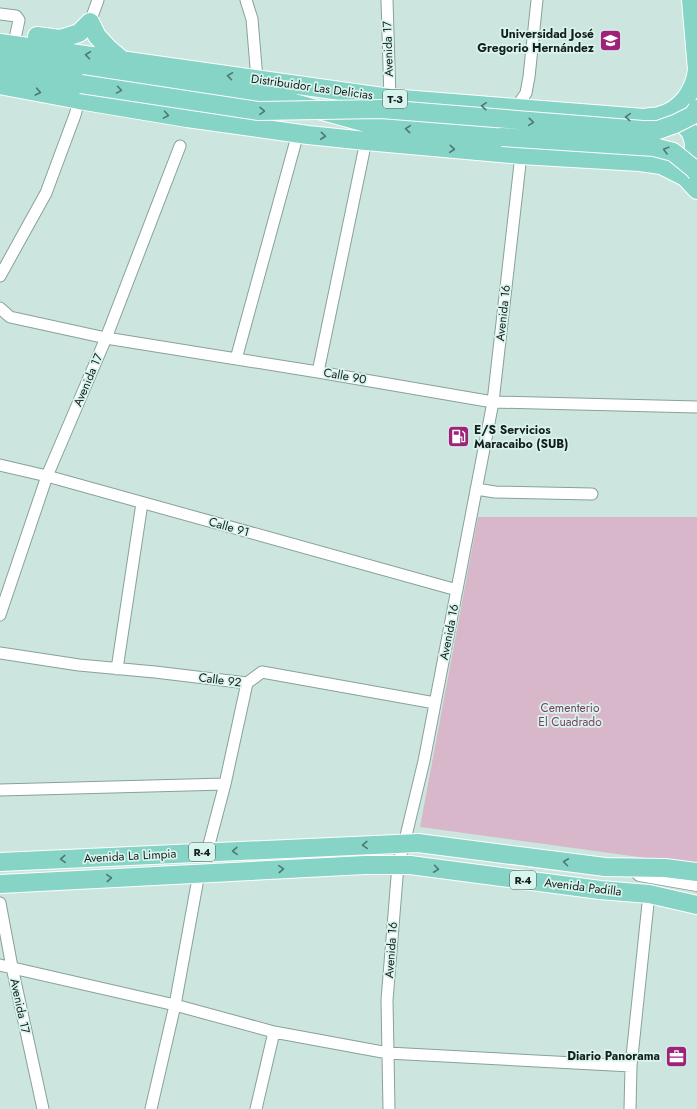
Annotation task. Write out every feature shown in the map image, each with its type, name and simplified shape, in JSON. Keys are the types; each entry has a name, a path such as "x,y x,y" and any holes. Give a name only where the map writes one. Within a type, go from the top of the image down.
{"main road":[{"name":"Distribuidor Las Delicias","path":"0,43 390,98 644,118 660,116 676,109 688,96 695,80 697,70 691,0"},
{"path":"8,33 60,39 79,33 90,22 97,36 122,60"},
{"path":"0,56 128,76 258,93 377,126 502,137 654,147 673,152 697,172"},
{"path":"0,69 80,92 187,118 298,133 366,141 521,155 640,162 661,165 680,164 687,161 692,156 694,148 694,139 690,131 676,120 660,116"},
{"path":"0,85 258,111 381,110 643,130 658,130 675,124 693,115 697,109"},
{"path":"661,165 685,177 697,190"},
{"name":"Avenida Padilla","path":"404,844 418,843 605,867 665,868 697,872"},
{"name":"Avenida La Limpia","path":"0,862 404,844"},
{"name":"Avenida La Limpia","path":"0,884 365,865 398,865"},
{"name":"Avenida Padilla","path":"398,865 410,865 600,890 697,896"}],"street":[{"path":"90,22 98,0"},
{"path":"246,0 252,19 257,79"},
{"name":"Avenida 17","path":"387,0 390,98"},
{"path":"516,108 526,93 530,77 537,0"},
{"path":"0,14 16,16 19,20 8,33"},
{"path":"0,276 46,193 75,115 80,92"},
{"path":"660,116 697,120"},
{"path":"236,359 298,133"},
{"path":"318,372 366,141"},
{"name":"Avenida 17","path":"0,615 47,476 106,338 180,146"},
{"name":"Avenida 16","path":"389,1109 387,1000 398,865 424,761 493,402 521,155"},
{"path":"661,165 697,166"},
{"name":"Calle 90","path":"0,308 10,317 106,338 493,402 697,407"},
{"name":"Calle 91","path":"0,464 457,590"},
{"path":"476,489 495,492 592,494"},
{"path":"117,669 142,502"},
{"name":"Calle 92","path":"0,653 79,665 247,683 262,672 435,703"},
{"path":"207,852 225,784 247,683"},
{"path":"0,790 225,784"},
{"name":"R-4","path":"605,867 697,896"},
{"path":"151,1109 176,1005 199,873"},
{"path":"630,1109 631,1066 649,894"},
{"name":"Avenida 17","path":"0,903 12,967 43,1109"},
{"path":"0,965 176,1005 274,1032 388,1053 631,1066"},
{"path":"256,1109 274,1032"}],"green space":[{"name":"Cementerio El Cuadrado","path":"478,517 697,517 697,865 420,827"}],"place":[{"name":"Universidad José Gregorio Hernández","path":"610,41"},
{"name":"E/S Servicios Maracaibo (SUB)","path":"458,437"},
{"name":"Diario Panorama","path":"676,1056"}]}
